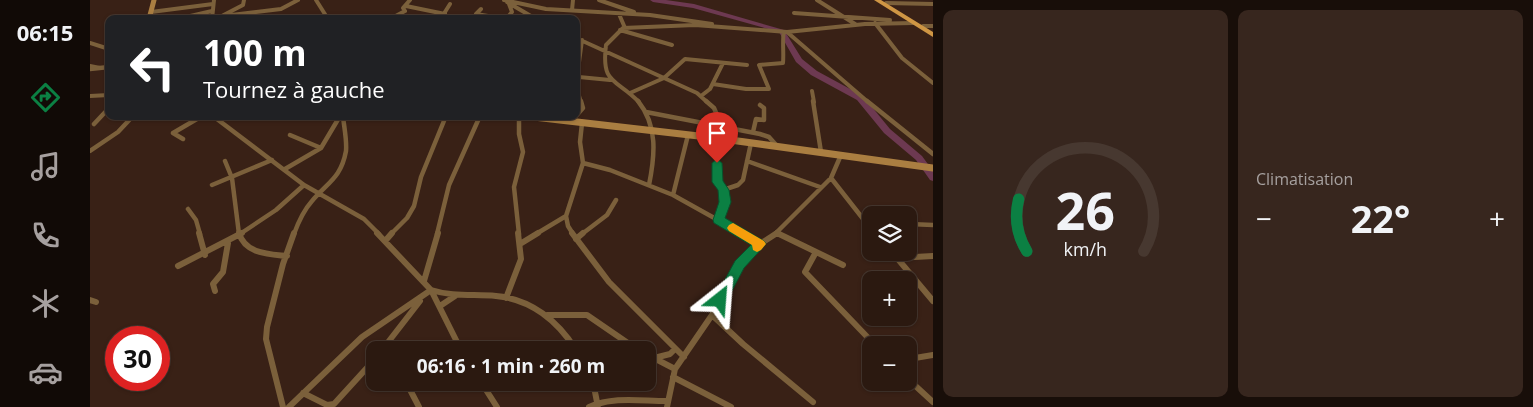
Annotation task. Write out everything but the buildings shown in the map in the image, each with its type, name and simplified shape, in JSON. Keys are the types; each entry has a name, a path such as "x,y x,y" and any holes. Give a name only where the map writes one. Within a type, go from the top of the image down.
{"main road":[{"path":"150,15 154,0"},
{"path":"883,1 912,22 933,34"},
{"path":"883,1 933,34"},
{"path":"578,120 933,168"}],"street":[{"path":"225,15 243,5 244,0"},
{"path":"227,15 238,12 272,12 283,9 298,0"},
{"path":"316,0 326,15"},
{"path":"397,15 404,11 403,9 410,0"},
{"path":"529,15 504,0 544,8 639,14 695,20 726,28"},
{"path":"572,10 573,0"},
{"path":"599,0 639,14"},
{"path":"818,0 856,25"},
{"path":"883,1 933,4"},
{"path":"151,12 214,2 212,15"},
{"path":"509,3 512,11 509,15"},
{"path":"446,15 450,4"},
{"path":"406,6 438,15"},
{"path":"480,9 476,14 482,15"},
{"path":"195,15 212,11"},
{"path":"794,13 912,22"},
{"path":"620,14 625,28"},
{"path":"610,80 606,72 606,44 620,30 625,28 691,25 786,32 875,23 912,22"},
{"path":"875,23 902,58 933,83"},
{"path":"923,26 933,26"},
{"path":"620,30 632,36 672,45"},
{"path":"713,84 746,89 769,89 759,65 783,63 785,46 782,38 786,32"},
{"path":"786,32 889,120 933,154"},
{"path":"580,42 606,50 702,96 714,108 728,140"},
{"path":"90,44 105,48"},
{"path":"630,93 664,78 685,59 747,64"},
{"path":"702,96 713,84 723,62"},
{"path":"90,67 105,67"},
{"path":"580,77 610,80 630,93 646,112 654,131 654,153 649,185"},
{"path":"812,91 821,152"},
{"path":"90,96 105,95"},
{"path":"753,132 756,119 764,120 764,108 760,105"},
{"path":"94,124 105,112"},
{"path":"646,112 753,132 769,137 777,147"},
{"path":"90,151 118,132 129,120"},
{"path":"183,140 173,134 196,120"},
{"path":"218,120 304,185 364,219 386,240 431,290 457,341"},
{"path":"285,169 321,148 338,120"},
{"path":"283,407 266,333 283,264 297,225 308,206 335,178 345,153 341,120"},
{"path":"386,240 407,218 414,206 421,176 444,120"},
{"path":"424,281 433,256 446,195 460,158 478,120"},
{"path":"506,298 521,259 514,187 523,152 519,134 519,120"},
{"path":"520,244 566,216 583,163 580,142 582,122"},
{"path":"290,135 321,148"},
{"path":"673,195 688,135"},
{"path":"716,138 718,182 723,190 725,202 719,220"},
{"path":"723,190 741,183 751,143"},
{"path":"589,407 618,400 667,404 676,369 712,315 739,265 760,244 777,232 831,178 841,155"},
{"path":"212,185 272,160"},
{"path":"225,161 232,177 238,237 246,245 259,253 287,256"},
{"path":"747,161 820,187"},
{"path":"583,163 610,170 673,195 760,244"},
{"path":"831,178 862,216"},
{"path":"178,266 205,255 238,237 279,207 304,185"},
{"path":"576,239 607,215 616,200"},
{"path":"188,209 196,220 205,255"},
{"path":"566,216 576,239 610,282 684,357"},
{"path":"917,224 933,224"},
{"path":"777,232 843,265"},
{"path":"215,291 213,284 222,272 228,243"},
{"path":"816,252 805,269 806,272 866,336"},
{"path":"917,256 933,256"},
{"path":"899,261 933,301"},
{"path":"431,290 455,296 506,298 525,302 547,315 570,341"},
{"path":"289,407 362,336 421,299 431,290"},
{"path":"440,306 455,296"},
{"path":"393,341 421,299"},
{"path":"547,315 587,315 625,341"},
{"path":"712,315 813,402"},
{"path":"656,355 670,354 675,349"},
{"path":"917,358 933,355"},
{"path":"656,359 676,369"},
{"path":"303,393 327,405 334,404 366,369"},
{"path":"673,377 731,407"},
{"path":"917,387 933,402"},
{"path":"410,391 418,407"},
{"path":"486,391 497,407"},
{"path":"595,391 598,405"}],"waterway":[{"path":"653,0 694,6 782,31 799,60 814,73 860,98 887,131 919,158 933,178"}],"slow traffic":[{"path":"733,228 760,244 757,247"}],"route":[{"path":"717,163 718,182 723,190 725,202 719,220 760,244 739,265 720,300"}]}
